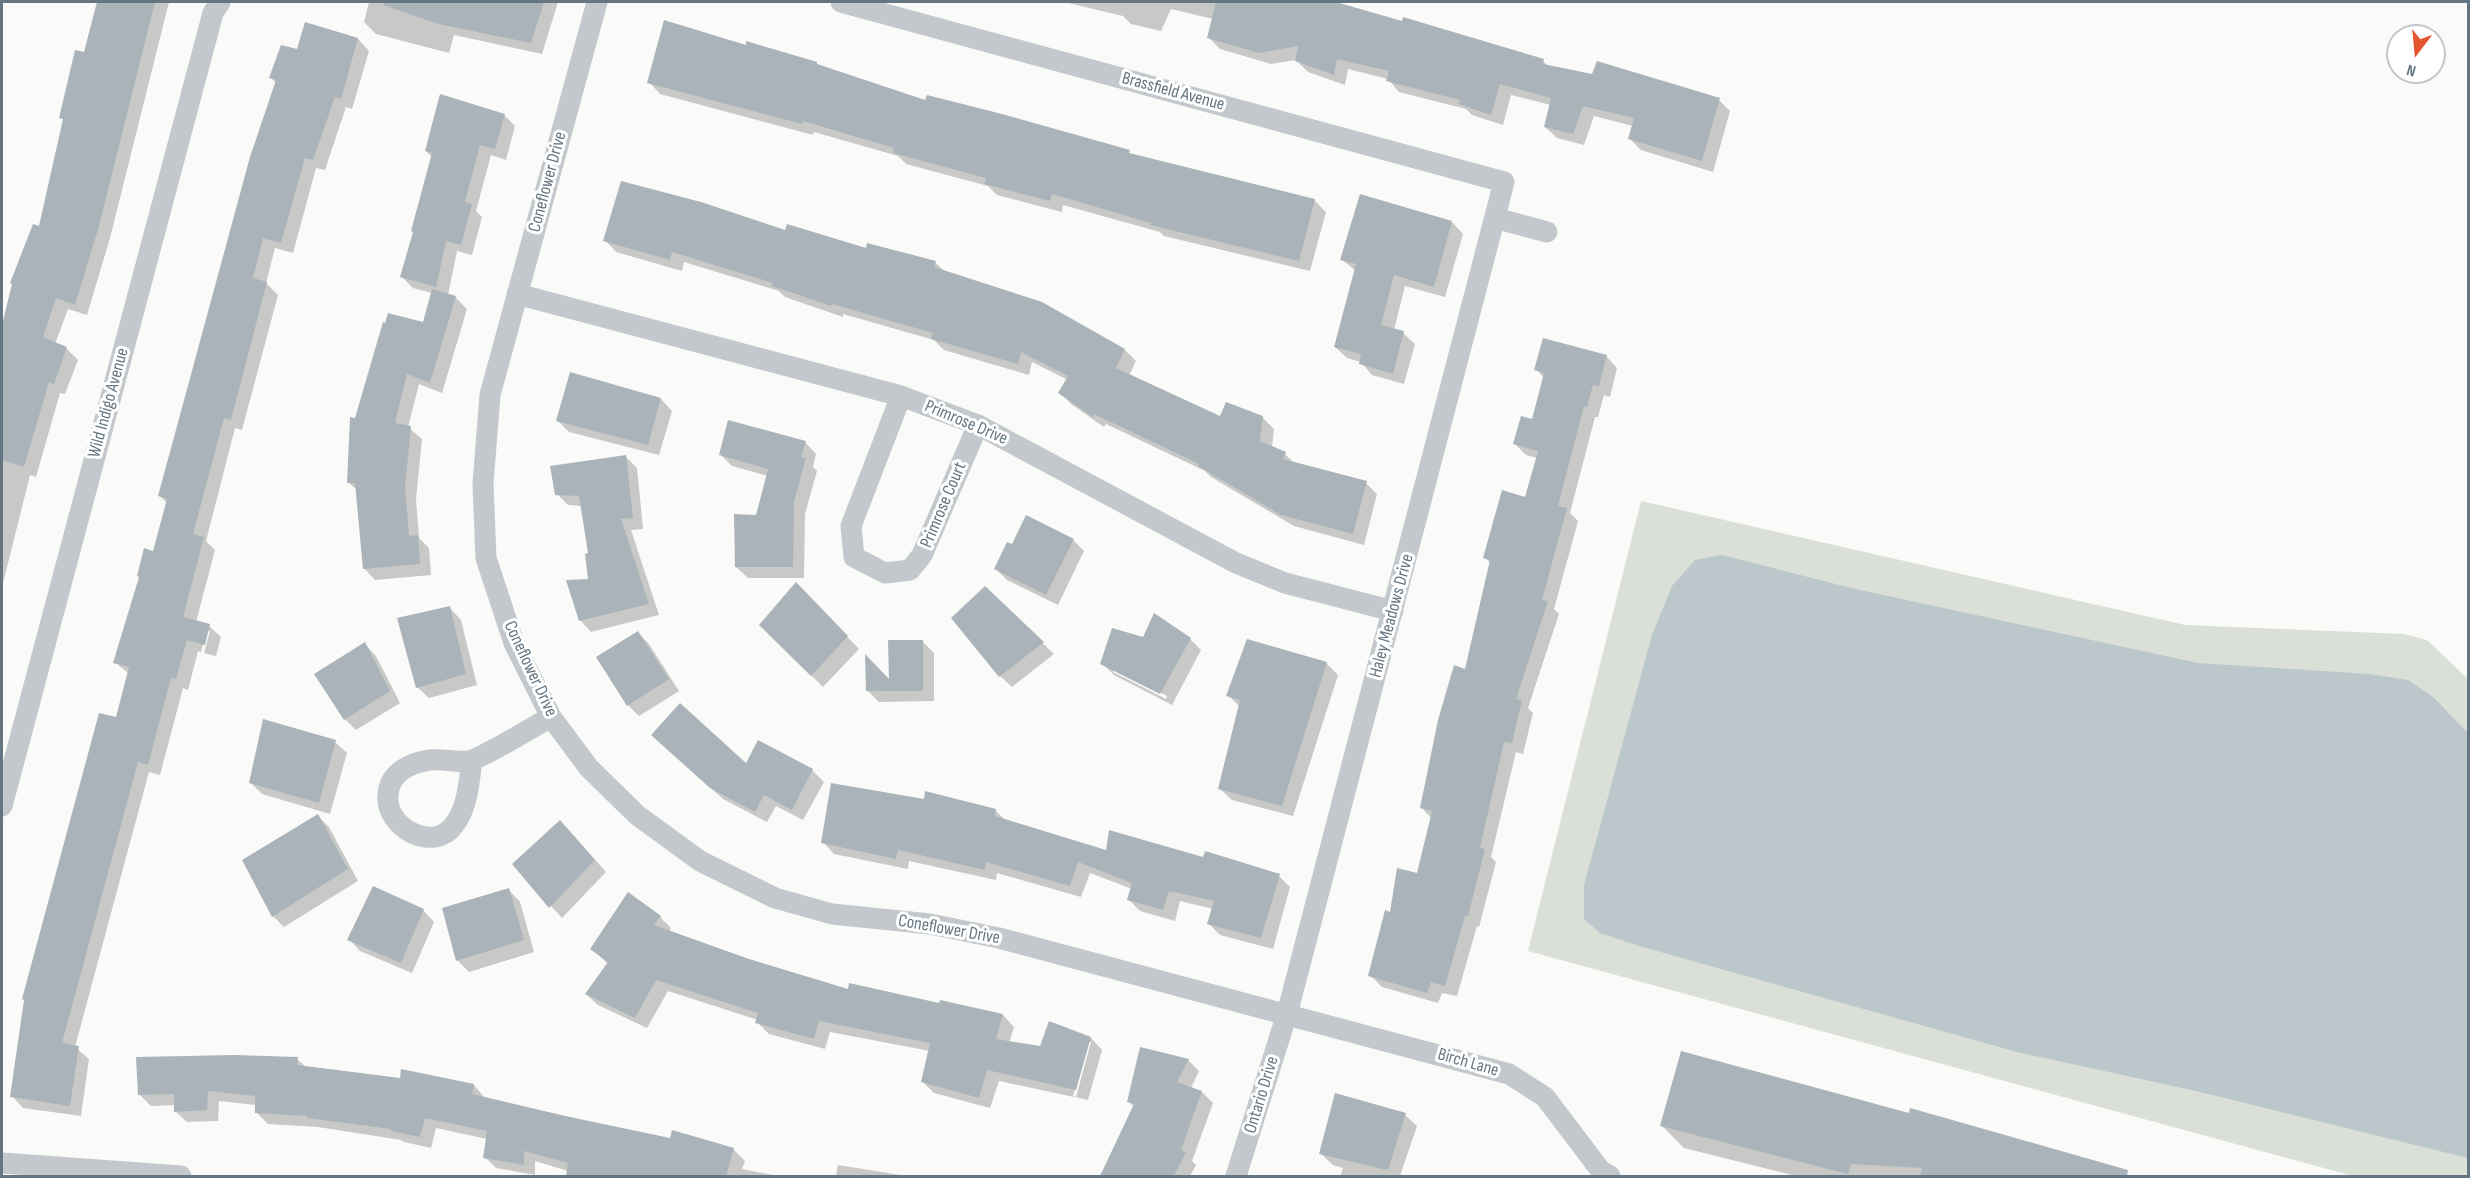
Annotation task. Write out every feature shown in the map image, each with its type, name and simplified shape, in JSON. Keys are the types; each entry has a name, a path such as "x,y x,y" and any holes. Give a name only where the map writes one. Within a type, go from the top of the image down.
{"street":[{"name":"Wild Indigo Avenue","path":"2,806 210,24 220,2"},
{"name":"Coneflower Drive","path":"597,2 490,395 483,484 486,558 514,643 551,717 589,768 636,815 700,861 775,898 832,914 930,924 999,938 1287,1014"},
{"name":"Brassfield Avenue","path":"841,2 1504,182"},
{"name":"Haley Meadows Drive","path":"1287,1014 1504,182"},
{"path":"1495,218 1547,232"},
{"name":"Primrose Drive","path":"517,294 901,396 978,424 1236,563 1285,583 1393,611"},
{"name":"Primrose Court","path":"901,396 851,526 854,557 885,573 910,570 922,555 978,424"},
{"path":"472,760 465,805 453,827 442,834 429,837 416,836 394,820 387,795 391,781 398,771 430,760 472,760 551,717"},
{"name":"Ontario Drive","path":"1236,1176 1287,1014"},
{"name":"Birch Lane","path":"1287,1014 1509,1074 1545,1097 1601,1171 1610,1176"},
{"path":"2,1163 181,1176"}],"shaded area":[{"path":"1641,501 2185,625 2403,634 2427,640 2468,679 2468,1176 2353,1176 1528,951"},
{"path":"1722,555 1851,588 2198,663 2369,674 2408,680 2433,697 2468,733 2468,1158 2196,1091 2017,1052 1600,933 1584,919 1584,885 1652,635 1672,586 1695,560"}],"building":[{"path":"97,2 155,2 99,226 75,305 56,298 43,337 67,347 54,384 49,382 24,467 2,460 2,325 12,284 10,283 33,224 39,226 63,119 59,118 75,50 84,52"},
{"path":"384,2 544,2 531,43 438,24 383,5"},
{"path":"1216,2 1336,2 1402,21 1403,17 1544,59 1543,64 1592,74 1597,61 1720,98 1702,161 1628,139 1634,118 1583,106 1573,134 1544,127 1551,98 1500,84 1491,115 1459,104 1460,100 1386,81 1389,71 1337,59 1334,75 1295,61 1298,46 1259,53 1207,38"},
{"path":"664,20 746,45 746,41 817,62 817,64 925,100 927,95 1002,114 1130,150 1129,153 1315,199 1299,261 1150,225 1151,223 1052,194 1050,201 984,184 986,178 893,153 894,148 803,121 802,124 647,83"},
{"path":"305,22 358,38 341,99 335,97 313,160 305,158 281,243 263,238 253,278 267,282 231,420 224,418 193,534 204,537 183,617 210,624 205,645 187,640 176,679 171,678 148,765 138,762 62,1043 79,1046 70,1106 10,1097 24,1000 22,999 99,713 116,717 129,667 113,663 139,577 137,576 144,548 153,551 167,499 158,496 250,157 276,80 269,78 281,45 297,49"},
{"path":"440,94 505,114 495,149 480,145 465,202 472,204 461,245 446,241 436,287 400,277 432,153 425,151"},
{"path":"621,181 701,202 785,230 787,224 866,248 867,243 936,261 934,267 1042,302 1125,349 1116,368 1220,416 1226,402 1263,416 1260,441 1286,452 1283,459 1367,481 1353,534 1281,515 1198,466 1199,464 1094,414 1093,417 1058,393 1068,376 1021,352 1018,364 931,339 933,333 832,304 831,306 772,286 773,283 672,252 670,260 603,241"},
{"path":"1360,194 1452,221 1434,287 1394,275 1381,325 1404,331 1393,374 1359,364 1361,354 1334,347 1356,264 1340,260"},
{"path":"432,289 456,296 430,383 407,374 395,423 411,426 405,487 409,536 418,535 420,564 363,569 355,483 347,483 350,417 355,418 383,322 385,323 388,313 423,322"},
{"path":"1543,338 1607,355 1599,386 1593,385 1587,407 1584,406 1558,506 1567,508 1542,600 1548,601 1516,699 1522,700 1512,743 1504,742 1480,848 1485,849 1468,916 1465,916 1445,986 1431,982 1427,993 1368,976 1385,910 1390,912 1397,868 1417,873 1432,811 1420,808 1438,720 1454,665 1465,669 1490,560 1483,558 1502,490 1525,497 1538,451 1513,444 1521,416 1532,419 1544,373 1534,370"},
{"path":"570,372 661,398 648,445 556,421"},
{"path":"728,420 806,441 801,457 806,458 794,502 793,567 735,567 734,514 756,515 768,469 719,455"},
{"path":"626,455 633,518 621,519 649,604 579,621 566,580 588,579 585,554 588,553 579,496 555,495 550,466"},
{"path":"1026,515 1074,539 1046,595 994,569 1007,542 1012,544"},
{"path":"796,582 848,636 811,676 759,625"},
{"path":"985,586 1044,642 999,677 951,618"},
{"path":"450,606 466,674 416,688 397,618"},
{"path":"1154,613 1191,638 1160,694 1100,664 1112,628 1143,637"},
{"path":"638,631 669,679 627,706 596,657"},
{"path":"1247,639 1327,662 1282,806 1218,789 1240,700 1226,696"},
{"path":"888,640 923,640 923,691 866,691 865,654 889,679"},
{"path":"365,642 390,691 344,720 314,674"},
{"path":"680,703 746,763 758,740 813,769 792,810 764,795 755,812 710,788 651,735"},
{"path":"263,719 336,740 319,803 249,783"},
{"path":"831,783 924,799 925,791 996,809 995,816 1106,850 1109,830 1203,857 1205,851 1280,874 1261,938 1207,924 1214,901 1169,891 1163,910 1127,900 1132,883 1078,862 1070,886 986,862 985,870 898,850 896,859 821,843"},
{"path":"318,814 348,869 272,917 242,860"},
{"path":"560,820 595,860 549,908 512,864"},
{"path":"373,886 424,909 401,963 347,940"},
{"path":"509,888 524,940 456,961 442,908"},
{"path":"628,892 661,916 654,925 749,959 848,989 849,983 939,1003 940,1000 1003,1014 996,1039 1040,1046 1049,1021 1091,1037 1076,1090 987,1070 979,1098 921,1082 930,1043 819,1021 814,1039 755,1023 758,1013 656,980 635,1018 585,994 608,962 590,949"},
{"path":"1140,1047 1189,1059 1177,1082 1202,1091 1181,1150 1186,1152 1174,1176 1100,1176 1134,1104 1127,1102"},
{"path":"1681,1051 1909,1113 1910,1108 2128,1170 2127,1176 1920,1176 1922,1168 1851,1164 1848,1174 1660,1126"},
{"path":"235,1055 298,1057 297,1065 400,1078 401,1069 474,1084 472,1094 670,1138 672,1130 734,1148 726,1176 566,1176 568,1163 524,1151 524,1165 483,1158 487,1131 425,1118 420,1137 391,1131 391,1129 307,1118 307,1116 255,1113 255,1096 208,1091 207,1110 174,1112 174,1094 138,1095 136,1057"},
{"path":"1335,1093 1406,1113 1388,1170 1319,1154"}]}
